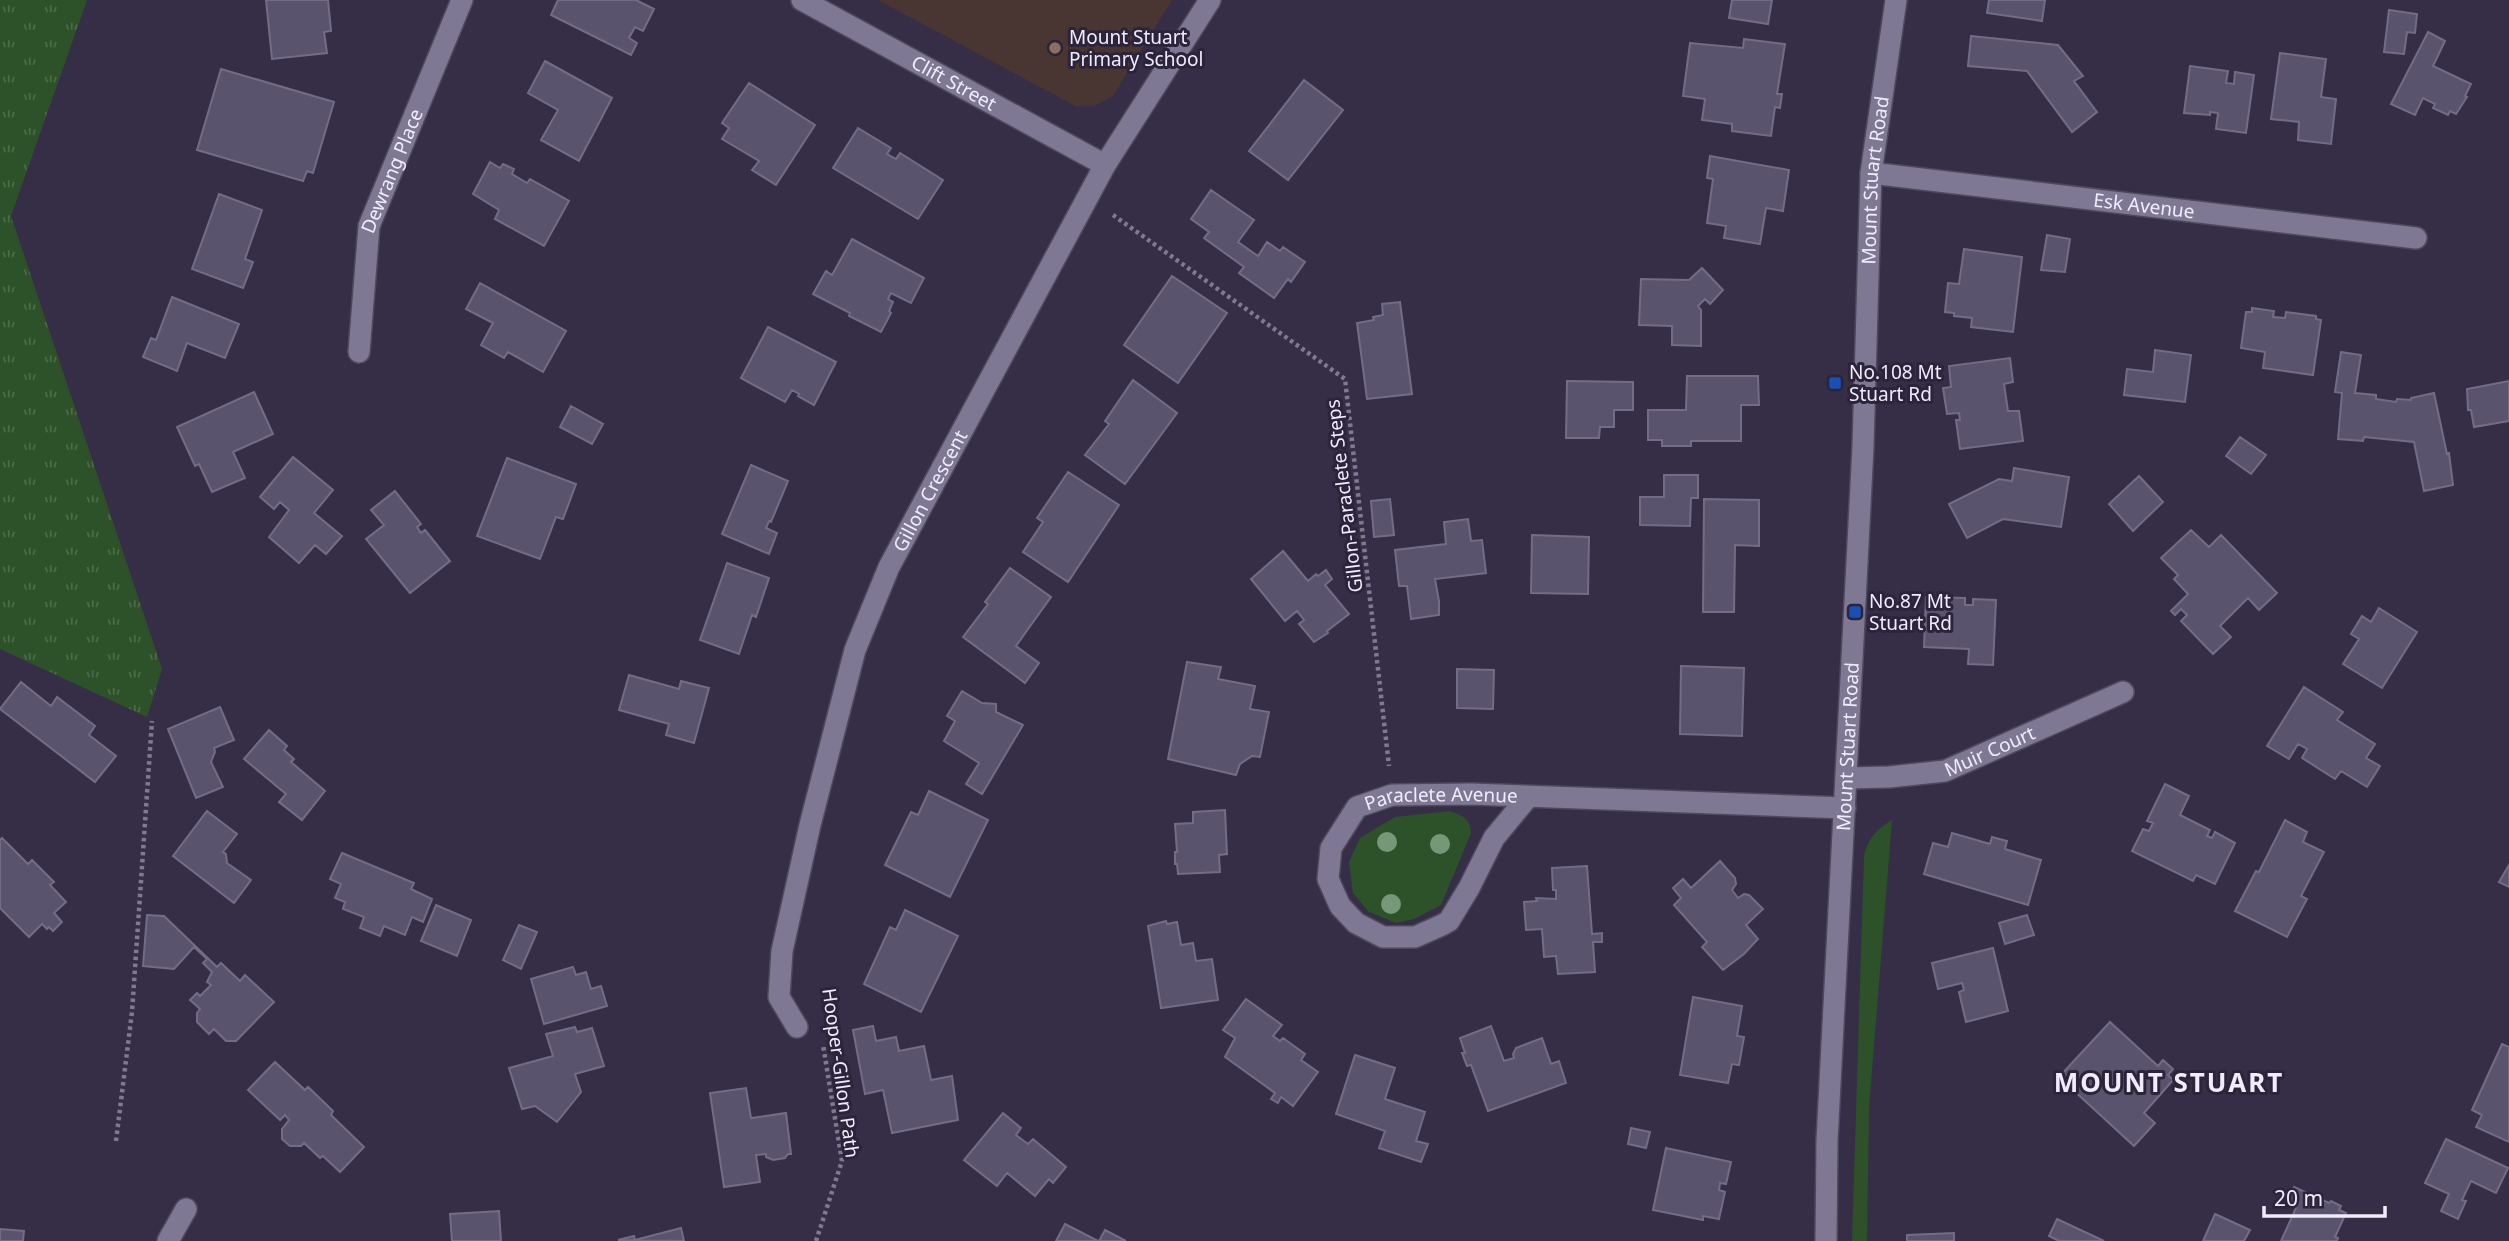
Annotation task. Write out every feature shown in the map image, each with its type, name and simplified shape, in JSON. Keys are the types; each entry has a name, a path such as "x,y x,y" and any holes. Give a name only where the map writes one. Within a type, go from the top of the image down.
{"street":[{"name":"Dewrang Place","path":"359,352 369,226 462,0"},
{"name":"Clift Street","path":"802,0 1105,165"},
{"name":"Gillon Crescent","path":"797,1027 779,997 782,951 855,650 889,567 1105,165 1210,0"},
{"name":"Mount Stuart Road","path":"1826,1241 1826,1141 1863,447 1871,173 1896,0"},
{"name":"Esk Avenue","path":"1871,173 2416,238"},
{"name":"Muir Court","path":"1847,778 1945,771 2123,692"},
{"name":"Paraclete Avenue","path":"1528,797 1494,838 1449,921 1415,937 1383,937 1356,923 1340,906 1328,879 1331,848 1357,807 1392,794 1528,797 1845,808"},
{"path":"168,1241 186,1209"}],"path":[{"name":"Gillon-Paraclete Steps","path":"1089,198 1345,379 1392,794"},
{"path":"117,1141 132,1012 152,721"},
{"name":"Hooper-Gillon Path","path":"816,1241 842,1161 823,1039"}],"shaded area":[{"name":"Mount Stuart Primary School","path":"878,0 1172,0 1113,96 1094,106 1075,106"}],"green space":[{"path":"0,0 87,0 11,216 162,669 147,717 0,649"},
{"path":"1449,811 1467,821 1471,833 1441,905 1414,919 1396,923 1369,912 1353,893 1349,862 1360,838 1395,817"},
{"path":"1892,820 1869,1108 1867,1241 1852,1241 1864,856 1874,835"}],"building":[{"path":"266,0 328,0 331,31 324,32 327,53 272,59"},
{"path":"558,0 636,0 654,9 643,31 635,27 629,38 637,43 631,55 551,15"},
{"path":"1732,0 1772,0 1768,24 1729,18"},
{"path":"1989,0 2045,0 2042,21 1987,13"},
{"path":"2389,10 2417,14 2415,33 2407,32 2404,54 2384,52"},
{"path":"2428,32 2445,41 2433,66 2471,84 2465,96 2467,97 2456,114 2450,111 2448,115 2433,108 2435,104 2423,98 2415,115 2391,104"},
{"path":"1971,36 2058,45 2083,76 2074,81 2097,112 2072,132 2027,71 1968,66"},
{"path":"1744,39 1785,44 1777,94 1782,94 1780,108 1775,107 1771,136 1732,131 1732,124 1702,120 1705,99 1683,96 1690,43 1743,48"},
{"path":"2280,53 2326,59 2321,97 2336,99 2331,144 2298,140 2299,122 2271,119"},
{"path":"545,61 612,98 579,161 541,140 558,110 528,93"},
{"path":"2190,66 2228,71 2226,83 2234,84 2235,72 2254,75 2246,133 2216,129 2218,113 2184,113"},
{"path":"221,69 334,102 313,173 307,171 303,181 197,150"},
{"path":"1304,80 1343,110 1288,180 1249,151"},
{"path":"749,83 815,125 776,185 752,170 759,161 722,139 729,128 722,123"},
{"path":"858,128 891,148 887,154 896,159 900,153 943,180 918,219 833,168"},
{"path":"1710,156 1789,170 1783,211 1766,208 1760,244 1724,238 1726,226 1707,223 1713,179 1707,178"},
{"path":"490,162 500,168 503,164 514,169 512,174 527,183 530,179 569,201 544,246 495,219 499,210 473,194"},
{"path":"1211,190 1254,220 1238,242 1258,256 1267,242 1280,251 1283,247 1305,262 1291,282 1288,279 1274,298 1239,273 1244,267 1204,238 1209,232 1191,219"},
{"path":"219,194 262,210 245,259 253,262 243,288 192,269"},
{"path":"2047,235 2070,239 2065,272 2041,270"},
{"path":"852,239 924,278 911,303 891,293 888,299 893,302 889,311 891,313 881,332 813,294 826,271 832,275"},
{"path":"1964,249 2022,257 2013,332 1971,327 1972,318 1945,312 1948,283 1959,284"},
{"path":"1702,268 1723,290 1710,304 1705,299 1698,306 1701,310 1701,346 1672,345 1672,326 1639,325 1641,279 1689,280"},
{"path":"1172,276 1227,313 1178,383 1124,345"},
{"path":"480,283 566,331 543,372 508,352 504,358 481,345 493,323 466,309"},
{"path":"172,297 239,324 225,358 187,343 177,371 143,357 151,338 156,340"},
{"path":"1400,302 1412,394 1367,399 1357,323 1374,320 1373,317 1383,315 1382,304"},
{"path":"2252,308 2274,311 2273,317 2285,318 2286,312 2316,316 2316,319 2321,320 2313,375 2263,368 2265,352 2241,348 2246,312 2252,312"},
{"path":"768,327 836,362 814,405 792,390 785,402 741,378"},
{"path":"2155,350 2191,355 2185,402 2124,395 2127,369 2153,372"},
{"path":"2341,352 2361,355 2355,393 2376,395 2376,399 2396,402 2397,399 2411,400 2434,393 2447,454 2449,453 2453,485 2424,491 2414,442 2364,437 2363,441 2338,439 2342,393 2335,392"},
{"path":"2010,358 2013,382 2004,384 2008,411 2019,411 2023,441 1960,449 1956,420 1960,420 1959,413 1947,414 1943,388 1951,387 1949,366"},
{"path":"1687,376 1758,376 1759,405 1741,405 1741,441 1691,441 1691,446 1662,446 1662,440 1648,440 1648,410 1686,410"},
{"path":"1133,380 1177,413 1125,484 1085,455 1109,424 1105,421"},
{"path":"1567,381 1633,382 1633,410 1614,410 1614,427 1600,427 1599,438 1566,438"},
{"path":"2509,381 2509,421 2474,427 2471,410 2468,410 2467,389"},
{"path":"254,392 273,434 233,452 245,478 212,492 199,464 195,466 177,427"},
{"path":"571,406 603,424 592,444 560,427"},
{"path":"2240,437 2266,455 2251,474 2226,456"},
{"path":"293,457 333,490 314,513 342,536 326,554 315,545 299,563 269,537 289,510 280,502 274,509 260,497"},
{"path":"507,458 576,484 563,519 556,517 540,559 477,536"},
{"path":"751,465 788,481 766,528 777,533 769,554 722,534"},
{"path":"2014,468 2069,477 2061,527 2003,519 1967,538 1949,504 1999,479 2012,481"},
{"path":"1068,472 1119,505 1068,582 1023,552 1043,522 1037,518"},
{"path":"1664,475 1698,475 1698,498 1691,498 1690,526 1640,525 1640,497 1664,497"},
{"path":"2139,476 2163,502 2133,531 2109,504"},
{"path":"395,491 421,524 417,527 421,533 425,530 450,561 410,593 366,539 384,525 371,510"},
{"path":"1390,499 1394,535 1374,537 1371,501"},
{"path":"1704,499 1759,500 1759,546 1735,545 1734,612 1703,612"},
{"path":"1468,519 1471,541 1482,540 1486,573 1435,579 1439,615 1411,619 1407,586 1399,586 1395,550 1446,544 1444,522"},
{"path":"2191,530 2209,547 2221,535 2277,593 2259,610 2248,598 2220,626 2231,637 2213,654 2181,621 2187,615 2181,609 2175,615 2171,611 2188,594 2174,579 2178,575 2161,558"},
{"path":"1532,535 1589,537 1588,594 1531,593"},
{"path":"1283,551 1308,581 1326,570 1332,579 1325,585 1349,614 1314,642 1299,624 1304,620 1297,611 1285,621 1251,579"},
{"path":"727,563 769,578 756,617 752,615 739,654 700,640"},
{"path":"1010,568 1051,597 1016,646 1039,663 1025,683 963,637"},
{"path":"1926,597 1965,598 1965,605 1973,605 1973,599 1996,600 1993,665 1968,664 1969,649 1924,647"},
{"path":"2379,608 2417,632 2382,688 2343,664 2359,639 2351,634 2362,616 2371,622"},
{"path":"1187,662 1221,667 1218,679 1255,686 1250,709 1269,712 1260,757 1252,756 1240,764 1236,775 1168,759"},
{"path":"1681,666 1744,668 1742,736 1680,734"},
{"path":"1457,669 1494,670 1493,709 1457,708"},
{"path":"629,675 679,689 681,681 709,688 694,743 666,735 669,724 619,710"},
{"path":"21,682 51,706 57,697 95,726 89,735 116,756 95,782 0,709"},
{"path":"2304,687 2343,712 2337,720 2375,744 2366,758 2380,766 2367,787 2341,771 2335,779 2302,758 2307,749 2298,744 2289,759 2267,746"},
{"path":"962,691 982,703 996,704 996,712 1023,725 982,794 966,784 979,763 944,741 955,721 947,716"},
{"path":"220,707 234,740 214,748 211,762 223,787 196,798 168,729"},
{"path":"269,730 287,746 284,750 294,759 291,762 325,791 302,820 279,802 286,794 244,759"},
{"path":"2165,784 2189,796 2180,815 2210,830 2207,836 2212,838 2215,832 2235,843 2215,884 2196,875 2193,881 2132,851 2143,829 2149,831 2153,823 2147,821"},
{"path":"929,791 988,820 950,897 885,865 911,812 918,815"},
{"path":"1225,810 1227,854 1219,855 1220,872 1178,874 1175,864 1175,824 1193,823 1193,812"},
{"path":"207,811 237,834 223,852 226,854 227,863 251,880 234,903 173,856"},
{"path":"2285,820 2307,832 2303,842 2324,852 2301,896 2307,899 2287,937 2235,911 2256,871 2259,872"},
{"path":"1952,833 1990,844 1992,837 2007,841 2005,849 2041,860 2028,905 1924,874 1933,843 1948,847"},
{"path":"2,838 28,864 32,860 54,882 50,885 66,902 54,913 62,922 53,931 42,924 29,937 0,908"},
{"path":"342,853 414,883 411,889 432,899 423,922 412,917 405,935 384,926 380,936 360,928 364,917 343,909 345,902 335,898 341,884 330,879"},
{"path":"1720,861 1735,878 1736,884 1732,890 1738,898 1744,894 1749,895 1763,909 1746,925 1758,939 1723,970 1702,947 1707,942 1674,905 1681,898 1673,888 1683,879 1691,888"},
{"path":"2509,865 2509,887 2499,882"},
{"path":"1587,866 1592,934 1602,933 1602,942 1593,942 1595,972 1558,974 1556,956 1544,957 1542,929 1526,930 1524,902 1537,901 1536,898 1556,899 1552,868"},
{"path":"436,905 471,920 457,956 421,941"},
{"path":"905,910 958,936 921,1012 864,984 890,927 896,930"},
{"path":"147,915 164,916 217,967 221,963 240,981 245,975 274,1002 236,1041 226,1041 214,1029 209,1034 197,1022 200,1009 190,1000 197,993 200,996 211,985 207,982 212,972 203,963 207,959 194,947 174,969 143,966"},
{"path":"2027,915 2034,935 2005,944 1999,923"},
{"path":"1166,921 1167,924 1177,922 1181,945 1193,943 1196,961 1212,959 1218,1000 1161,1008 1148,926"},
{"path":"519,925 537,932 521,969 503,960"},
{"path":"1993,948 2008,1011 1966,1022 1959,992 1964,990 1962,983 1938,989 1932,963"},
{"path":"573,967 576,975 586,972 591,989 601,986 607,1006 544,1024 531,979"},
{"path":"1693,997 1742,1006 1737,1036 1744,1037 1739,1065 1732,1064 1728,1083 1680,1075"},
{"path":"1246,999 1282,1025 1273,1036 1280,1041 1283,1038 1305,1054 1301,1060 1318,1072 1293,1106 1281,1097 1278,1103 1271,1099 1275,1093 1225,1057 1235,1038 1223,1030"},
{"path":"2110,1022 2158,1066 2163,1060 2173,1069 2168,1075 2173,1080 2144,1113 2155,1123 2134,1146 2059,1077"},
{"path":"873,1026 876,1041 896,1037 899,1051 924,1046 931,1080 952,1076 958,1120 892,1133 883,1090 865,1094 853,1030"},
{"path":"1491,1026 1504,1061 1514,1058 1516,1048 1542,1038 1551,1064 1559,1061 1566,1083 1488,1111 1471,1065 1467,1066 1462,1053 1465,1053 1460,1038"},
{"path":"575,1027 577,1032 592,1028 604,1066 575,1074 581,1092 557,1122 535,1106 522,1109 509,1068 553,1056 546,1034"},
{"path":"2502,1044 2509,1047 2509,1142 2476,1127 2482,1115 2472,1110"},
{"path":"1355,1055 1395,1068 1385,1099 1425,1112 1416,1141 1428,1144 1421,1162 1379,1148 1385,1131 1336,1114"},
{"path":"275,1062 305,1090 308,1087 333,1111 331,1115 364,1147 340,1172 304,1143 301,1146 290,1146 282,1139 282,1129 289,1120 285,1115 280,1120 248,1090"},
{"path":"746,1088 751,1118 786,1113 791,1154 773,1160 766,1157 766,1154 756,1155 760,1182 724,1187 710,1093"},
{"path":"1003,1113 1021,1128 1016,1135 1028,1144 1033,1139 1066,1167 1053,1183 1049,1179 1035,1196 1007,1173 997,1186 964,1160"},
{"path":"1631,1128 1650,1132 1646,1148 1628,1144"},
{"path":"2446,1139 2508,1168 2496,1193 2471,1181 2462,1200 2466,1201 2458,1219 2441,1211 2449,1194 2425,1183"},
{"path":"1666,1148 1731,1162 1726,1184 1720,1183 1719,1190 1725,1192 1719,1219 1703,1216 1703,1220 1653,1210"},
{"path":"2294,1187 2341,1206 2339,1210 2346,1213 2335,1237 2338,1238 2337,1241 2281,1241 2296,1208 2286,1204"},
{"path":"499,1211 501,1241 452,1241 450,1214"},
{"path":"2215,1214 2250,1230 2244,1241 2203,1241"},
{"path":"2057,1219 2104,1241 2059,1241 2049,1236"},
{"path":"1065,1224 1098,1241 1056,1241"},
{"path":"681,1228 684,1241 618,1240 634,1236 635,1240"},
{"path":"0,1229 24,1231 23,1241 0,1241"},
{"path":"1105,1230 1126,1241 1099,1241"},
{"path":"1954,1233 1954,1241 1907,1241 1907,1235"}],"place":[{"name":"Mount Stuart Primary School","path":"1055,48"},
{"name":"No.108 Mt Stuart Rd","path":"1835,383"},
{"name":"No.87 Mt Stuart Rd","path":"1855,612"}],"district":[{"name":"MOUNT STUART","path":"2169,1082"}]}
